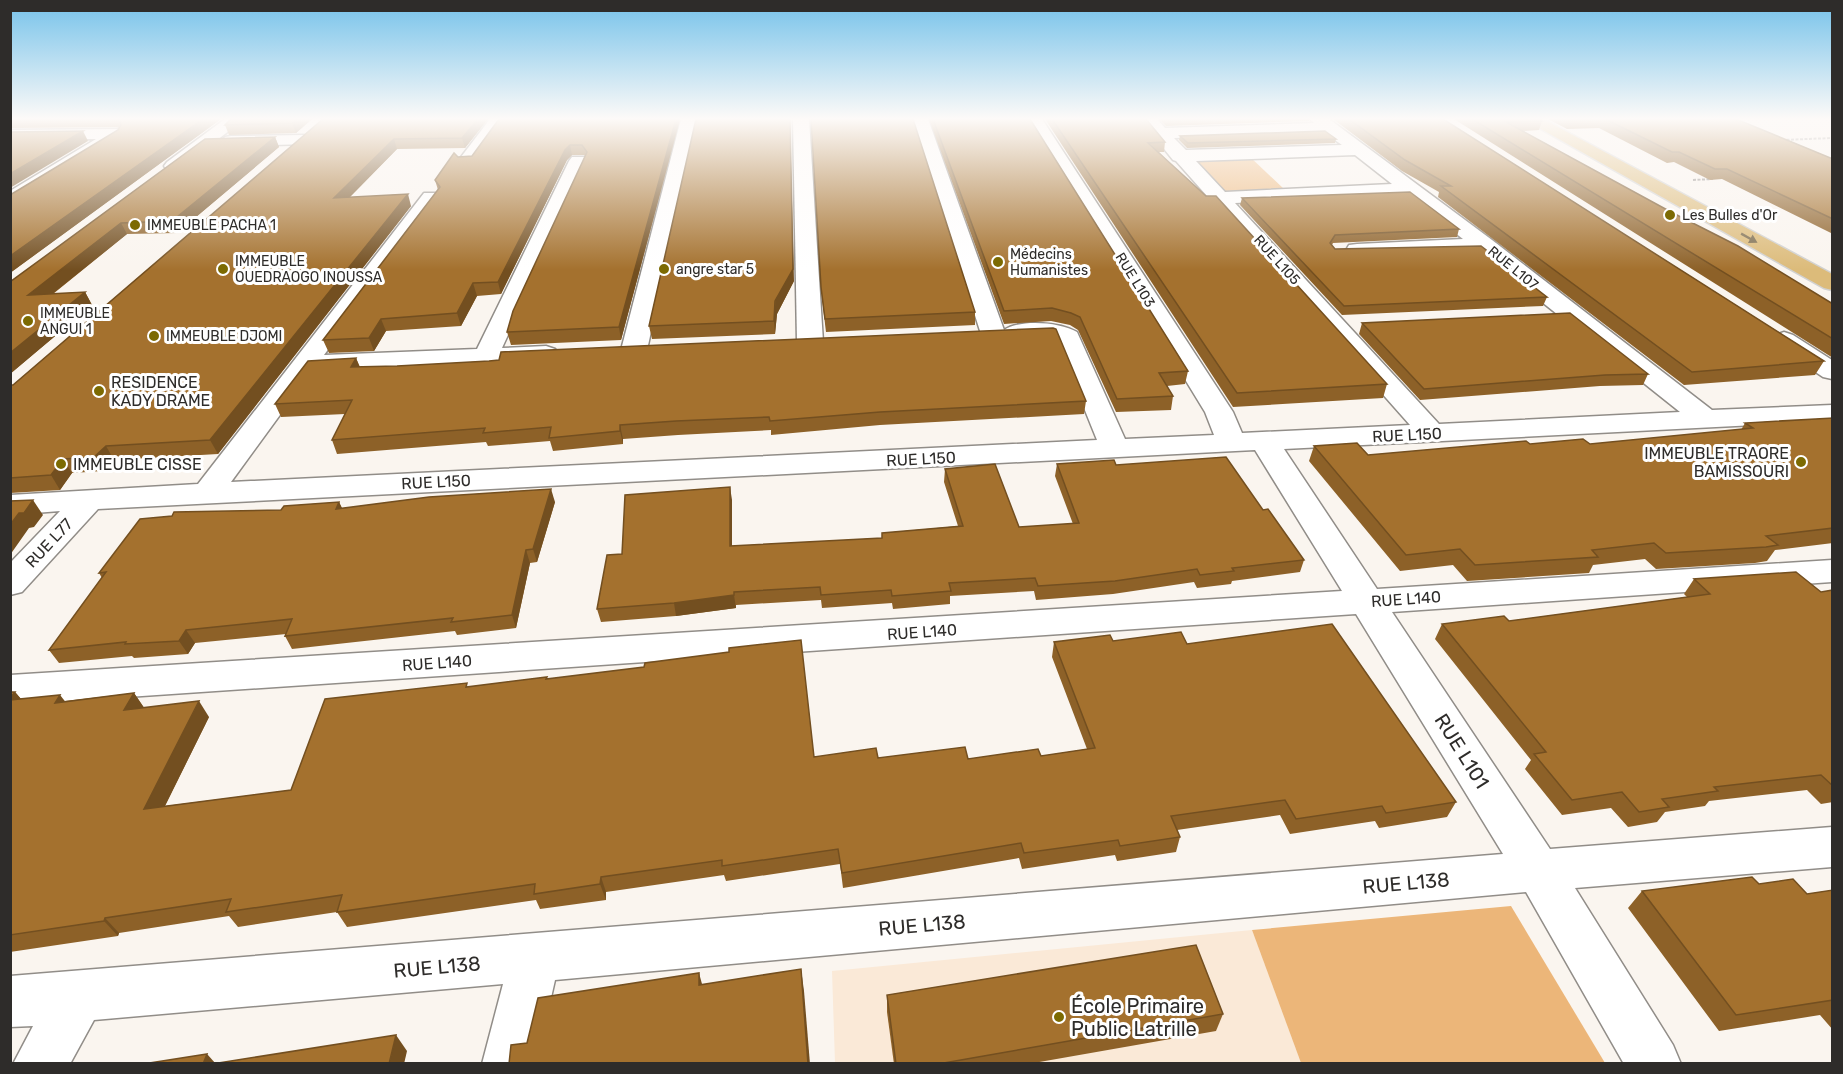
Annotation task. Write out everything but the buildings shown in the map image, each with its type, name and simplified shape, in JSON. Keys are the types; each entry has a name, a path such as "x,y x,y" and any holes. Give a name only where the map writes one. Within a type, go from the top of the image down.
{"main road":[{"path":"1623,169 1833,283"},
{"path":"1658,169 1719,200"}],"street":[{"path":"10,200 61,169"},
{"path":"160,177 170,169"},
{"path":"486,356 574,169"},
{"path":"634,350 677,169"},
{"path":"803,169 810,342"},
{"path":"934,169 982,335 1052,331 1063,333 1068,337 1100,417 1116,450"},
{"name":"RUE L103","path":"1066,169 1219,412 1232,443"},
{"name":"RUE L105","path":"1192,169 1348,325 1433,434"},
{"name":"RUE L107","path":"1382,169 1484,244 1707,420"},
{"path":"1221,198 1408,189"},
{"path":"207,493 431,197"},
{"path":"1341,250 1484,244"},
{"path":"1535,316 1570,314"},
{"path":"1763,326 1833,371"},
{"path":"303,364 566,353"},
{"name":"RUE L150","path":"10,506 207,493 1833,413"},
{"name":"RUE L101","path":"1265,442 1538,870 1654,1064"},
{"name":"RUE L77","path":"10,584 87,502"},
{"name":"RUE L140","path":"10,690 1833,571"},
{"name":"RUE L138","path":"10,1002 1493,876 1538,870 1833,847"},
{"path":"509,1064 534,958"},
{"path":"40,1064 79,997"}],"path":[{"path":"1681,181 1716,179"}],"shaded area":[{"path":"1204,169 1263,169 1284,189 1224,191"},
{"path":"1511,906 1605,1063 1301,1063 1252,930"},
{"name":"École Primaire Public Latrille","path":"1252,930 1301,1063 835,1063 832,971"}],"place":[{"name":"Les Bulles d'Or","path":"1670,215"},
{"name":"IMMEUBLE PACHA 1","path":"135,225"},
{"name":"Médecins Humanistes","path":"998,262"},
{"name":"IMMEUBLE OUEDRAOGO INOUSSA","path":"223,269"},
{"name":"angre star 5","path":"664,269"},
{"name":"IMMEUBLE ANGUI 1","path":"28,321"},
{"name":"IMMEUBLE DJOMI","path":"154,336"},
{"name":"RESIDENCE KADY DRAME","path":"99,391"},
{"name":"IMMEUBLE TRAORE BAMISSOURI","path":"1801,462"},
{"name":"IMMEUBLE CISSE","path":"61,464"},
{"name":"École Primaire Public Latrille","path":"1059,1017"}]}
